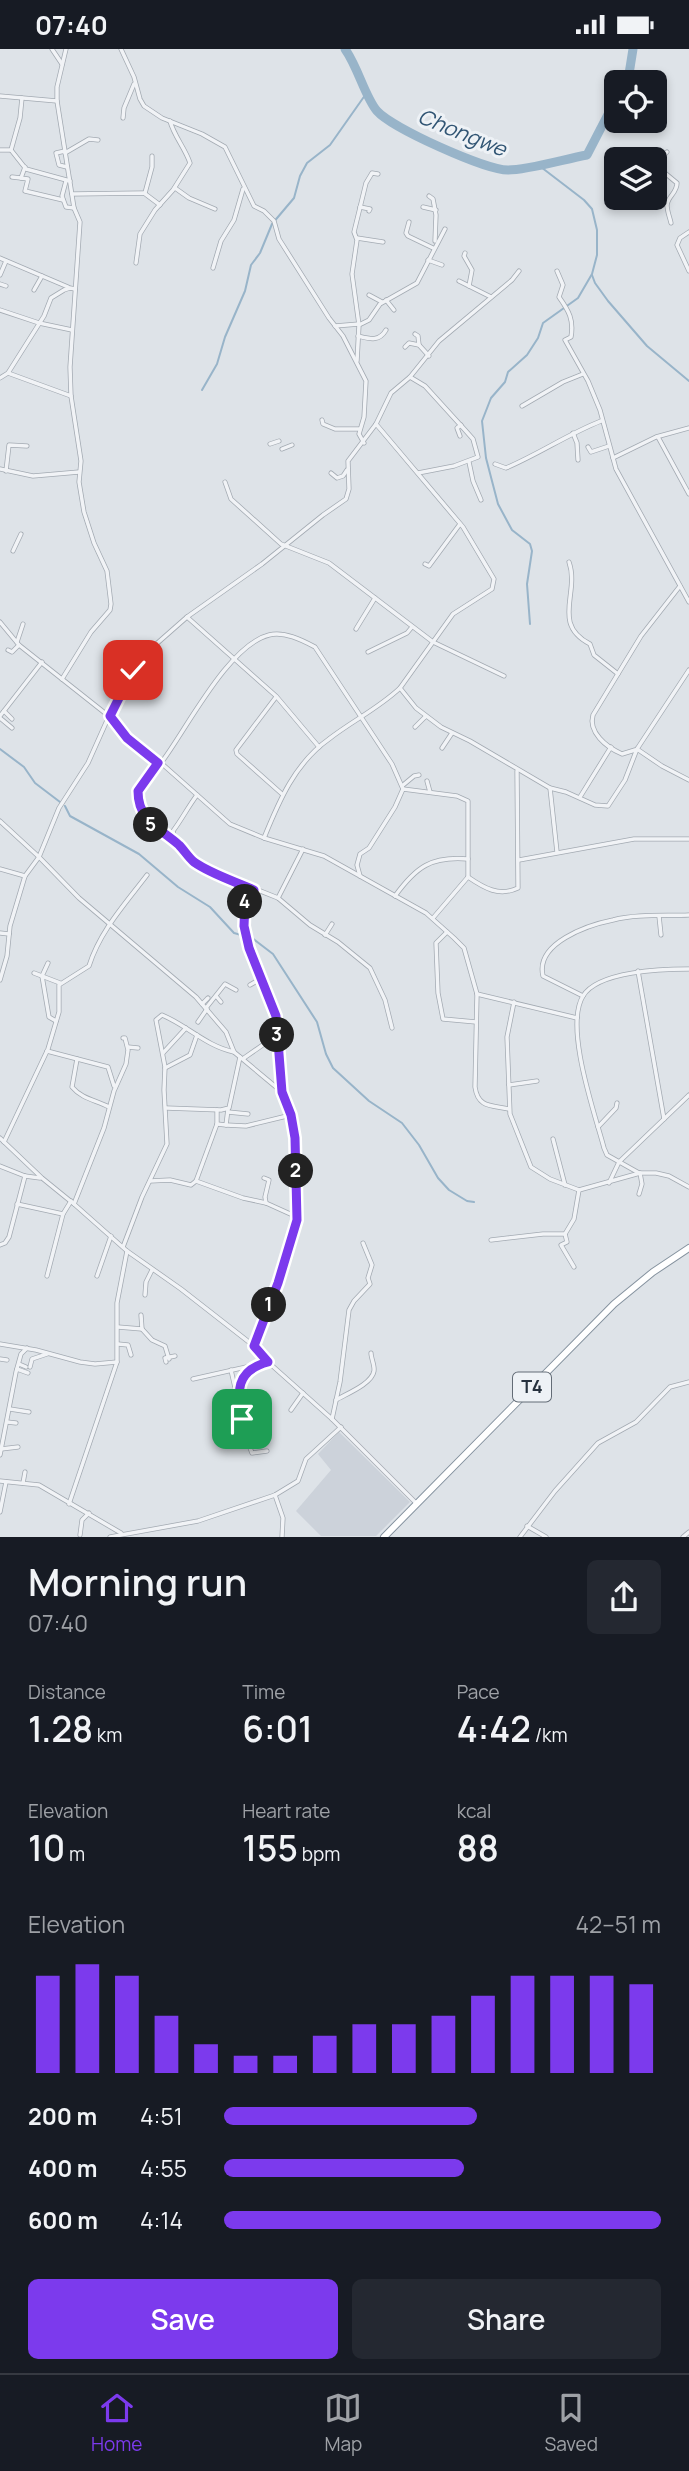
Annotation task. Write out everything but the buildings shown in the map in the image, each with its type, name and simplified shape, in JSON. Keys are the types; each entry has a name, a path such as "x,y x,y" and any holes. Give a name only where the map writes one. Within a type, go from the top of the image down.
{"highway":[{"name":"T4","path":"384,1537 614,1304 653,1272 689,1248"}],"street":[{"path":"51,49 62,64"},
{"path":"62,679 91,632 110,610 111,604 107,571 84,512 79,472 81,461 71,396 73,289 80,222 68,181 58,101 57,87 66,49"},
{"path":"121,49 144,106 225,147 254,206 274,221 279,239 358,363 366,381 364,418 359,434 364,443"},
{"path":"123,118 125,103 135,82"},
{"path":"0,96 58,101"},
{"path":"11,151 20,118 22,98"},
{"path":"136,263 140,234 155,210 175,188 190,163 179,145 178,136 170,121"},
{"path":"68,167 59,165 56,153 65,152 89,139 97,140"},
{"path":"0,150 11,151 25,167 68,181"},
{"path":"145,193 152,156"},
{"path":"21,178 25,167"},
{"path":"358,363 359,324 352,274 357,238 354,232 366,183 372,173 378,174"},
{"path":"667,175 677,183 676,192 667,205 671,223"},
{"path":"12,177 28,179 25,191 63,200"},
{"path":"68,181 63,188 63,200 66,207 74,208"},
{"path":"213,268 221,241 234,220 243,187"},
{"path":"175,188 189,198 215,209"},
{"path":"72,194 145,193 160,205"},
{"path":"429,196 433,199 436,210 434,247"},
{"path":"360,207 370,209 369,211"},
{"path":"423,207 436,210"},
{"path":"409,222 406,233 408,236 434,247"},
{"path":"335,326 359,324 369,320 384,301 417,283 445,229"},
{"path":"689,232 680,238 677,245 689,271"},
{"path":"357,238 383,242"},
{"path":"465,253 472,270 469,286"},
{"path":"0,258 73,289"},
{"path":"428,260 442,265"},
{"path":"0,275 6,261"},
{"path":"0,980 25,876 39,856 60,808 88,763 133,670 154,646 187,617 346,499 350,458 376,424 391,393 410,377 439,341 512,280 519,271"},
{"path":"557,271 564,285 559,297 569,312 573,327 571,337 565,340 600,410 613,458 629,493 689,602"},
{"path":"34,290 42,277"},
{"path":"459,281 491,297"},
{"path":"0,284 6,286"},
{"path":"0,378 8,373 51,298 73,289"},
{"path":"369,295 384,301 394,310"},
{"path":"0,310 72,330"},
{"path":"358,335 373,340 378,339 386,330"},
{"path":"415,334 419,345 429,356"},
{"path":"405,347 409,343 419,345"},
{"path":"13,364 20,377"},
{"path":"8,373 71,396"},
{"path":"522,406 563,382 583,374"},
{"path":"410,377 425,386 461,425 473,439 478,452 478,457 469,462 418,473"},
{"path":"322,420 323,424 335,429 360,429"},
{"path":"495,464 506,468 533,457 573,433 601,421"},
{"path":"264,838 282,794 301,766 319,747 400,688 453,614 492,589 494,585 494,579 460,524 376,424"},
{"path":"460,436 457,428 461,425"},
{"path":"613,458 657,437 689,428"},
{"path":"573,433 577,443 578,460"},
{"path":"657,437 689,494"},
{"path":"270,445 279,441"},
{"path":"27,446 9,445 3,470 33,475 79,472"},
{"path":"282,449 292,445"},
{"path":"588,447 591,452 596,452 609,446"},
{"path":"469,462 481,500"},
{"path":"331,473 337,478 343,476 348,469"},
{"path":"225,482 231,499 281,544 329,563 433,642 504,676"},
{"path":"425,564 429,566 460,524"},
{"path":"13,551 21,534"},
{"path":"569,562 572,571 568,622 578,638 590,643 594,655 618,674"},
{"path":"636,749 622,754 611,747 590,724 641,636 681,585"},
{"path":"356,629 375,598"},
{"path":"187,617 276,696 319,747"},
{"path":"0,622 18,643 110,716 127,738 230,824 264,838 324,856 433,919 464,948 477,994 475,1087 478,1100 509,1109"},
{"path":"8,650 12,652 18,643 23,624"},
{"path":"368,652 407,633 412,627"},
{"path":"392,1028 385,1000 370,968 278,898 254,890 193,861 146,818 138,791 206,693 234,660 267,635 298,638 316,647 392,764 403,788"},
{"path":"12,728 0,717 42,662"},
{"path":"400,688 425,716 453,733 551,788 595,805 608,806 625,780 636,749 689,670"},
{"path":"276,696 236,750 237,754 282,794"},
{"path":"4,711 12,719"},
{"path":"415,727 425,716"},
{"path":"442,748 453,733"},
{"path":"580,797 611,747"},
{"path":"636,749 662,766 688,778"},
{"path":"468,877 489,891 516,890 519,885 517,769"},
{"path":"361,878 357,865 360,854 369,848 395,807 403,788 414,776 419,775"},
{"path":"427,781 430,792"},
{"path":"403,788 467,799 470,809 468,877 433,919"},
{"path":"551,788 557,853"},
{"path":"175,842 173,831 184,819 189,805 197,795"},
{"path":"0,821 39,856 79,898 205,1007 226,1032 234,1052"},
{"path":"519,860 634,839 689,839"},
{"path":"278,898 303,849"},
{"path":"395,896 406,880 424,865 450,857 468,859"},
{"path":"0,869 25,876"},
{"path":"34,974 60,983 89,966 109,925 148,875"},
{"path":"254,890 245,902 244,926 249,948 276,1016 282,1092 291,1115 295,1138 297,1217 278,1283 254,1346"},
{"path":"583,996 543,976 541,970 544,959 551,948 576,933 613,920 689,915"},
{"path":"659,916 660,935"},
{"path":"325,936 332,924"},
{"path":"447,932 436,943 438,993 443,1019 476,1022"},
{"path":"0,933 9,934"},
{"path":"48,963 42,977 50,1017 56,1021"},
{"path":"640,1173 607,1155 578,1052 577,1018 583,996 600,984 638,971 689,969"},
{"path":"638,971 664,1119"},
{"path":"250,985 261,978"},
{"path":"60,983 59,1012 47,1051 2,1140 127,1251 254,1346 268,1362 341,1427 416,1504"},
{"path":"205,1007 225,984 236,990"},
{"path":"477,994 577,1018"},
{"path":"216,996 221,1002"},
{"path":"198,1022 208,997"},
{"path":"514,1002 507,1037 510,1120 531,1167 550,1179 579,1190 640,1173 669,1176 689,1187"},
{"path":"123,1247 167,1145 165,1069 156,1020 159,1016 167,1017 216,1048 234,1052 282,1092"},
{"path":"163,1053 186,1028"},
{"path":"165,1069 190,1055 197,1035"},
{"path":"226,1125 242,1057 277,1035"},
{"path":"47,1276 62,1214 72,1202 100,1140 115,1087 126,1064 128,1047 123,1038"},
{"path":"128,1047 138,1048"},
{"path":"47,1051 108,1067 115,1087"},
{"path":"77,1059 72,1087 88,1099 109,1107"},
{"path":"509,1085 537,1081"},
{"path":"608,1184 619,1162 689,1095"},
{"path":"598,1126 616,1108 617,1103"},
{"path":"166,1108 247,1114"},
{"path":"150,1181 170,1180 191,1185 196,1181 217,1124 217,1110"},
{"path":"217,1124 246,1126 291,1115"},
{"path":"553,1139 565,1185"},
{"path":"0,1166 25,1176 42,1178"},
{"path":"639,1193 642,1184 640,1173"},
{"path":"0,1245 9,1237 25,1176"},
{"path":"264,1178 269,1181 265,1197 267,1203"},
{"path":"196,1181 243,1199 267,1203 297,1217"},
{"path":"573,1267 561,1245 567,1241 565,1234 574,1219 579,1190"},
{"path":"16,1204 62,1214"},
{"path":"491,1240 565,1234"},
{"path":"97,1276 111,1236"},
{"path":"332,1419 349,1310 370,1284 368,1278 372,1265 363,1243"},
{"path":"69,1504 117,1362 117,1303 127,1251"},
{"path":"145,1295 146,1282 152,1270"},
{"path":"141,1315 142,1329 152,1340 165,1346 168,1359 175,1356"},
{"path":"118,1327 142,1329"},
{"path":"0,1350 1,1344 95,1364 117,1362"},
{"path":"118,1344 128,1345 131,1355"},
{"path":"28,1348 32,1359"},
{"path":"0,1455 21,1354 28,1348"},
{"path":"18,1366 28,1367 32,1359 49,1353"},
{"path":"336,1400 366,1382 373,1374 375,1370 372,1353"},
{"path":"0,1359 7,1360"},
{"path":"193,1379 268,1362"},
{"path":"237,1396 239,1387 255,1365"},
{"path":"18,1366 29,1373"},
{"path":"232,1370 247,1442 252,1453 267,1451"},
{"path":"520,1537 598,1443 636,1422 670,1387 689,1382"},
{"path":"291,1410 303,1393"},
{"path":"10,1409 29,1412"},
{"path":"8,1422 16,1423"},
{"path":"110,1537 198,1521 275,1495 298,1481 306,1459 341,1427"},
{"path":"1,1449 18,1447"},
{"path":"23,1483 25,1472"},
{"path":"0,1481 39,1485 121,1533"},
{"path":"0,1512 6,1482"},
{"path":"275,1495 283,1518 282,1537"},
{"path":"80,1535 82,1520 89,1513"},
{"path":"527,1526 546,1537"},
{"path":"683,1537 689,1532"}],"shaded area":[{"path":"339,1432 410,1502 376,1536 321,1536 296,1511 331,1470 318,1454"}],"waterway":[{"name":"Chongwe","path":"345,49 377,111 440,147 496,168 526,168 587,155 604,122"},
{"name":"Chongwe","path":"630,70 633,49"},
{"path":"202,390 217,364 225,337 245,291 251,265 260,253 272,224 294,198 307,163 330,145 368,91"},
{"path":"530,624 527,584 532,551 530,544 512,530 498,504 486,458 482,421 491,398 505,382 508,372 527,355 538,338 543,323 578,298 592,274 597,255 597,230 592,209 537,164"},
{"path":"592,275 608,301 647,346 689,381"},
{"path":"0,749 24,767 35,783 60,802"},
{"path":"65,806 70,816 139,854 178,887 210,907 234,933 252,938 273,954 317,1022 333,1068 369,1101 402,1123 419,1145 438,1178 449,1190 467,1201 474,1202"}],"route":[{"path":"133,670 110,716 127,738 158,763 138,791 141,810 155,828 178,844 193,861 254,890 245,902 244,926 249,948 276,1016 282,1092 291,1115 295,1138 297,1220 278,1283 254,1346 268,1362 255,1365 239,1387 237,1397 242,1419"}]}
